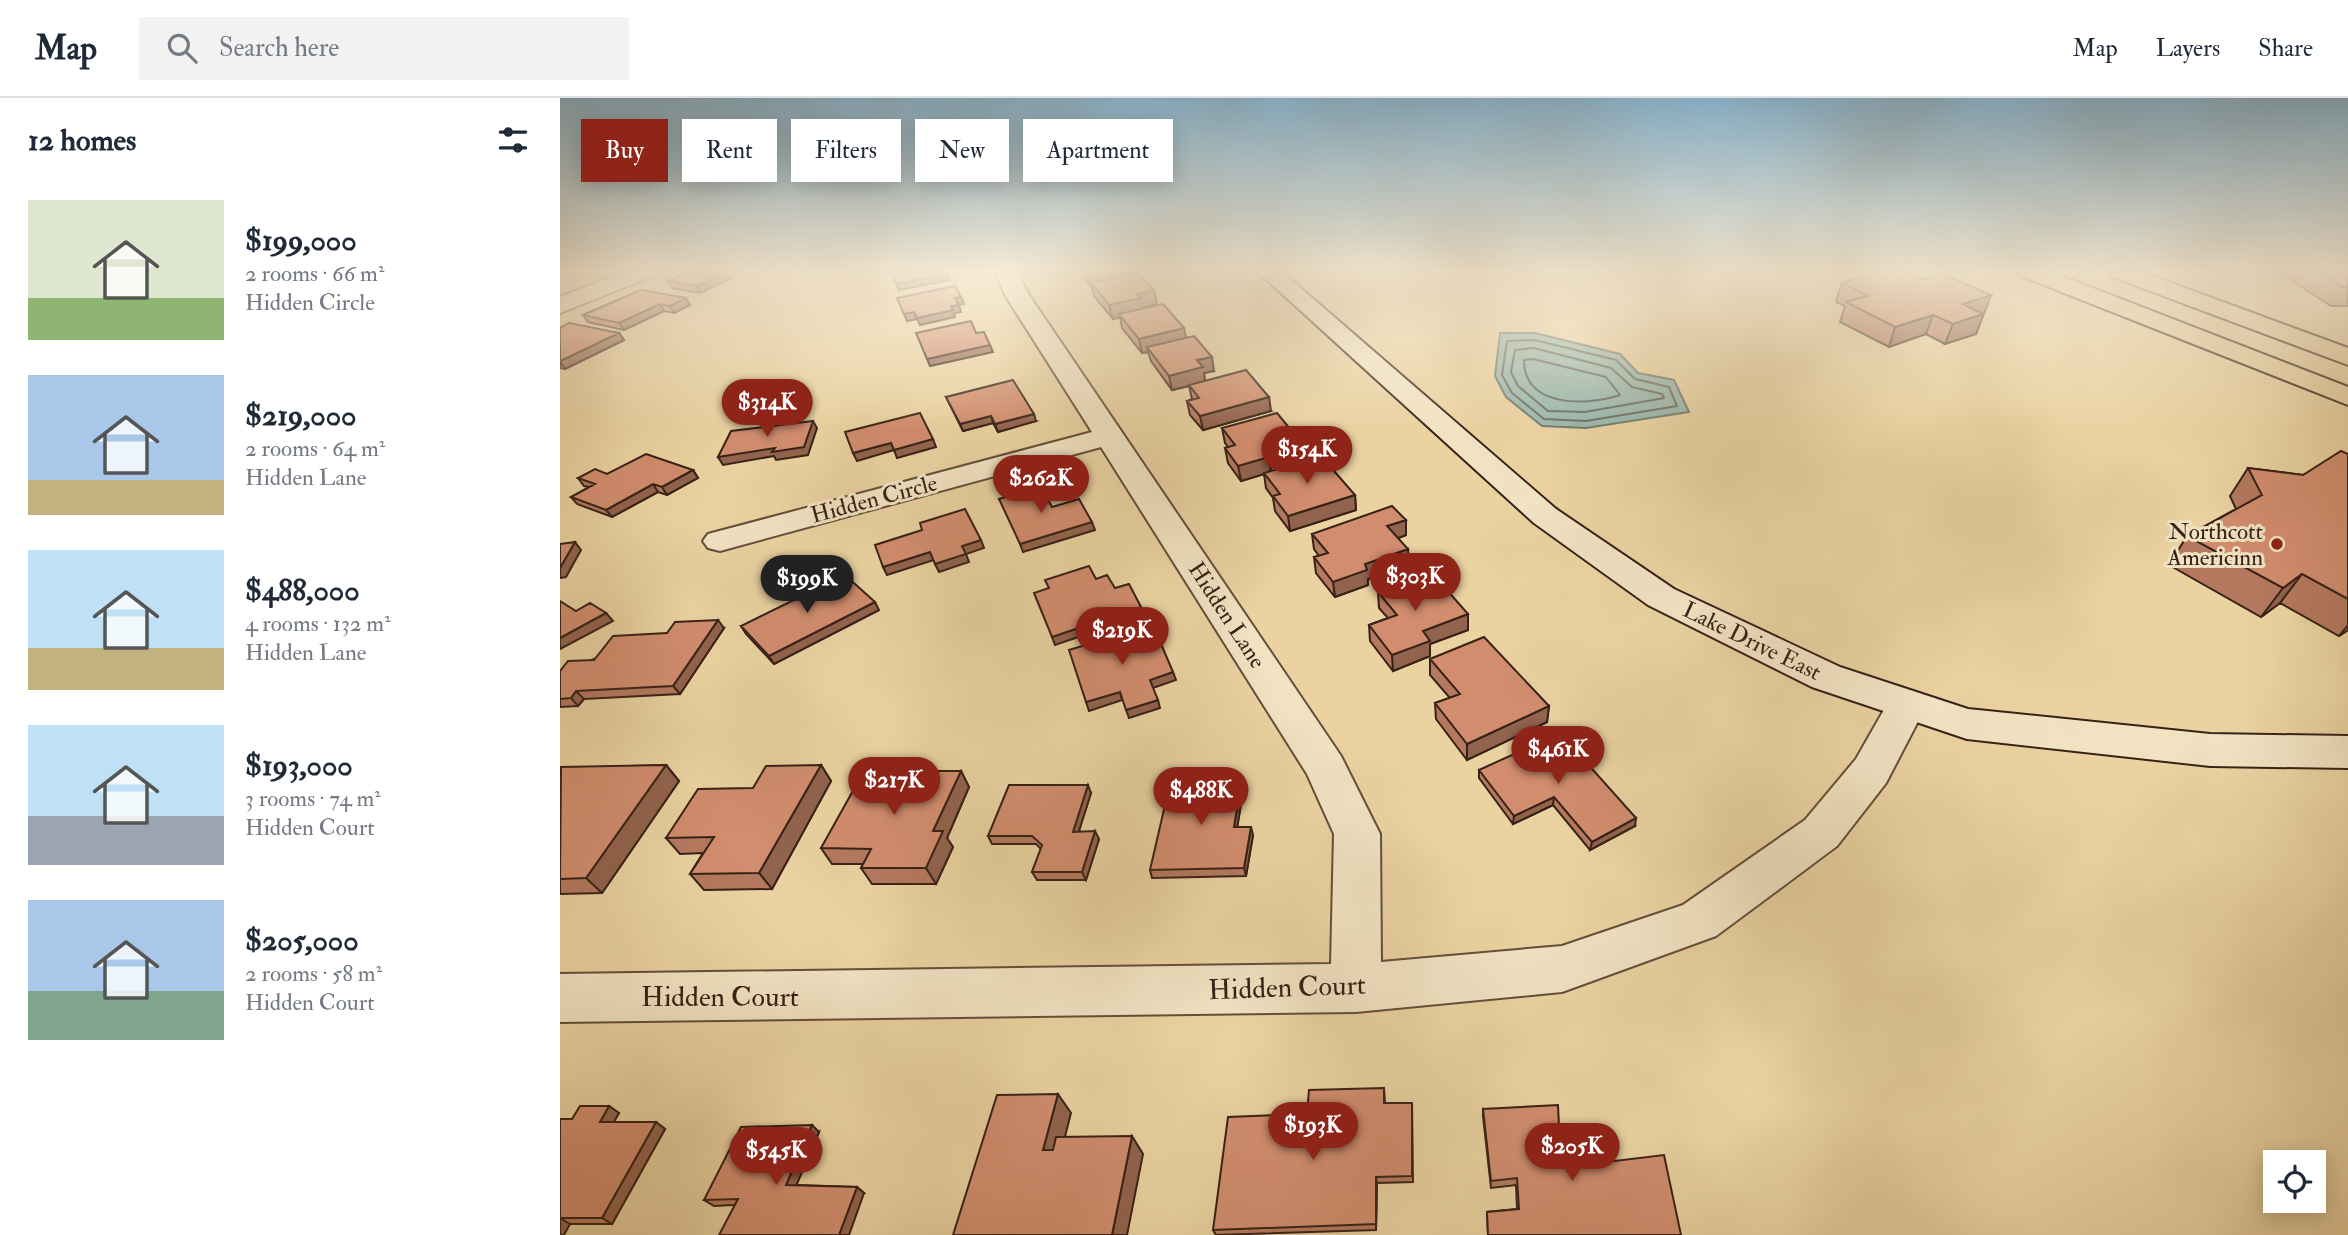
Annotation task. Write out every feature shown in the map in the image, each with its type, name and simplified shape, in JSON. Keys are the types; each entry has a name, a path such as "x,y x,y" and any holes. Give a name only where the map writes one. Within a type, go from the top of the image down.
{"main road":[{"path":"2163,324 2348,397"},
{"path":"2260,324 2348,357"}],"street":[{"name":"Hidden Lane","path":"1036,324 1326,768 1357,834 1356,988"},
{"name":"Lake Drive East","path":"1328,324 1545,516 1661,597 1826,677 1967,724 2210,750 2348,752"},
{"name":"Hidden Circle","path":"720,541 1110,436"},
{"name":"Hidden Court","path":"560,998 1356,988 1562,969 1699,921 1821,833 1871,771 1908,704"}],"water":[{"path":"1500,333 1535,333 1620,354 1638,373 1674,380 1689,412 1586,428 1542,426 1506,397 1495,376"}],"building":[{"path":"574,324 619,333 560,361 560,328"},
{"path":"957,324 972,324 976,333 984,332 990,345 927,359 916,333"},
{"path":"1127,324 1181,324 1184,328 1139,339"},
{"path":"1194,336 1212,357 1197,360 1203,367 1169,376 1147,347"},
{"path":"1246,370 1269,397 1200,416 1187,401 1199,398 1189,385"},
{"path":"1013,380 1034,414 995,424 991,416 960,424 946,397"},
{"path":"920,413 933,439 894,450 891,443 853,453 845,432"},
{"path":"1277,413 1300,441 1264,451 1269,457 1238,466 1225,448 1235,445 1222,428"},
{"path":"813,421 804,447 772,452 775,448 718,457 731,431"},
{"name":"Northcott Americinn","path":"2341,451 2348,454 2348,599 2302,574 2283,588 2187,536 2262,495 2248,468 2303,475"},
{"path":"646,454 693,470 662,487 653,484 606,510 571,497 595,484 578,478 595,469 607,474"},
{"path":"1321,456 1355,495 1288,516 1273,496 1280,494 1264,473"},
{"path":"1041,487 1052,507 1079,499 1092,522 1020,544 999,499"},
{"path":"1392,506 1406,520 1387,526 1408,549 1365,564 1367,570 1333,582 1314,557 1328,553 1312,534"},
{"path":"965,509 981,540 962,546 966,554 935,564 930,552 883,567 875,545 922,530 920,523"},
{"path":"575,542 560,568 560,544"},
{"path":"1089,566 1096,579 1107,575 1115,588 1129,584 1141,607 1052,637 1034,593 1049,588 1045,580"},
{"path":"1432,573 1468,614 1423,631 1430,641 1392,655 1369,625 1397,615 1378,592"},
{"path":"845,575 875,602 769,656 741,626"},
{"path":"560,601 576,611 590,603 606,613 560,638"},
{"path":"718,620 673,686 576,691 571,698 560,699 560,671 568,661 594,660 613,636 667,633 675,622"},
{"path":"1153,625 1173,672 1150,680 1158,700 1126,710 1120,692 1086,702 1069,650"},
{"path":"1484,637 1549,706 1467,744 1435,703 1460,694 1430,659"},
{"path":"1560,733 1636,818 1592,842 1554,797 1514,816 1479,770"},
{"path":"666,765 586,878 560,879 561,767"},
{"path":"821,765 759,873 690,874 714,837 666,838 698,789 753,788 766,766"},
{"path":"864,771 961,771 933,831 943,831 926,868 861,868 871,849 821,848"},
{"path":"1242,778 1234,827 1251,827 1244,868 1150,870 1171,779"},
{"path":"1009,785 1088,785 1073,832 1095,831 1082,872 1032,872 1042,845 1032,836 988,836"},
{"path":"1384,1088 1384,1103 1412,1103 1412,1176 1376,1177 1376,1224 1213,1230 1228,1117 1307,1114 1309,1090"},
{"path":"1058,1094 1043,1150 1053,1150 1056,1137 1132,1136 1112,1235 953,1235 997,1095"},
{"path":"1558,1105 1560,1148 1585,1150 1590,1164 1664,1155 1681,1235 1488,1235 1487,1212 1519,1209 1517,1178 1491,1181 1483,1109"},
{"path":"580,1106 609,1106 600,1122 656,1122 602,1218 560,1218 560,1119 572,1119"},
{"path":"812,1125 786,1185 857,1187 839,1235 719,1235 738,1199 704,1200 741,1127"}],"place":[{"name":"Northcott Americinn","path":"2277,544"}]}
